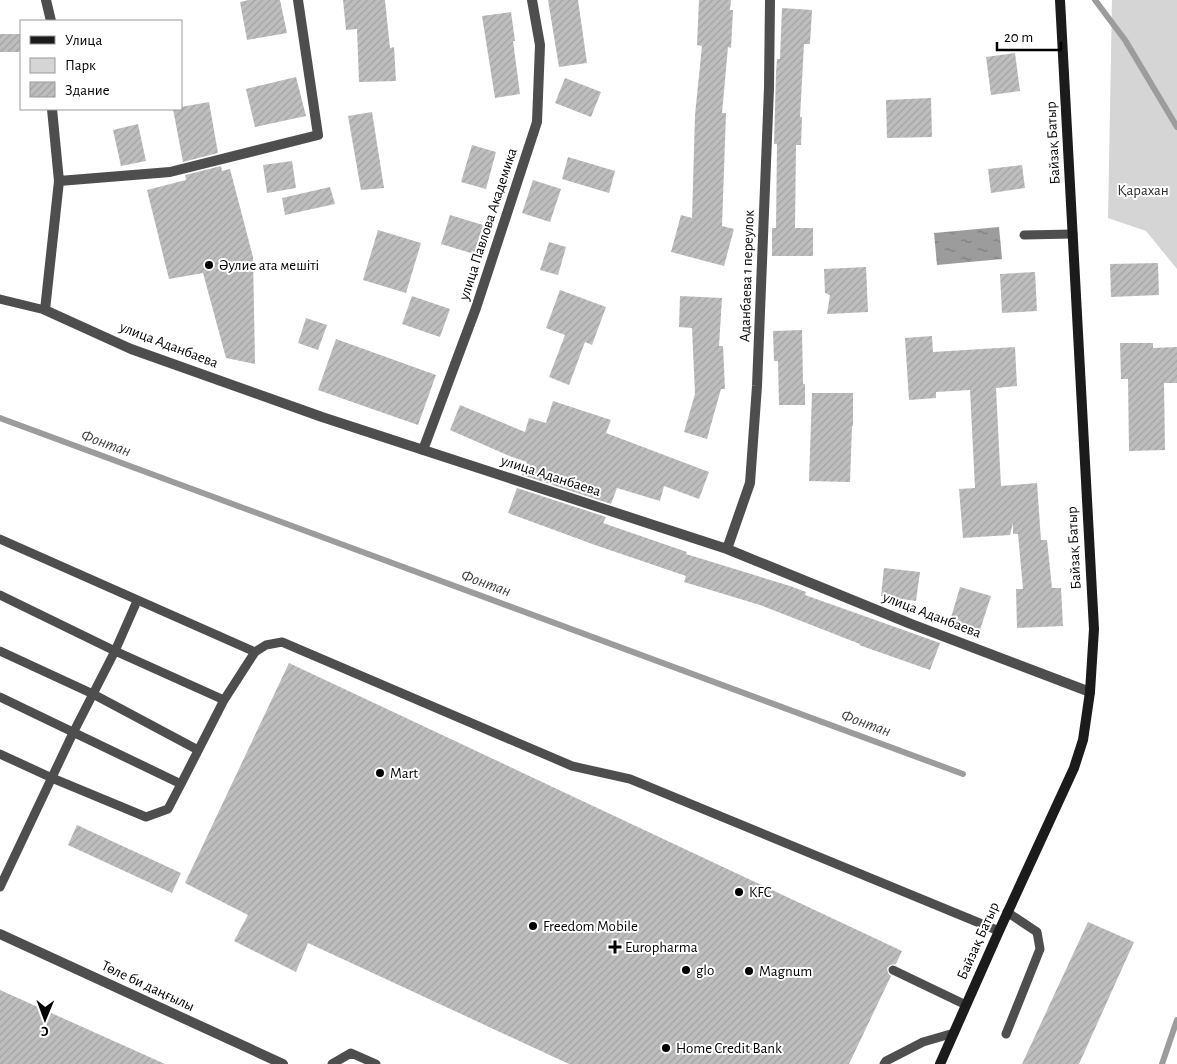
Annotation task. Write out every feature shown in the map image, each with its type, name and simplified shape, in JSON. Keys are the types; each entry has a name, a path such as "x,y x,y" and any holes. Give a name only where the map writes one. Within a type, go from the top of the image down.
{"street":[{"path":"46,0 52,20"},
{"path":"59,181 170,172 318,135 298,0"},
{"name":"улица Павлова Академика","path":"424,450 476,308 538,122 540,45 532,0"},
{"name":"Аданбаева 1 переулок","path":"727,549 750,483 757,386 769,88 770,0"},
{"name":"Байзақ Батыр","path":"940,1064 998,931 1074,768 1083,740 1090,692 1094,629 1060,0"},
{"path":"45,310 59,181 52,110"},
{"name":"улица Аданбаева","path":"45,310 131,349 322,417 727,549 902,620 1090,692"},
{"name":"Төле би даңғылы","path":"0,934 283,1064"}],"lane":[{"path":"1024,235 1073,234"},
{"name":"улица Аданбаева","path":"0,299 45,310"},
{"path":"0,539 255,652"},
{"path":"0,595 224,700"},
{"path":"0,887 73,733 115,650 137,600"},
{"path":"0,754 146,817 168,809 224,700 255,652 266,645 282,642 572,766 630,779 998,931"},
{"path":"0,651 93,694 198,750"},
{"path":"0,697 181,784"},
{"path":"1006,1034 1040,949 1037,932 1007,912"},
{"path":"893,970 966,1005"},
{"path":"884,1064 886,1061 923,1042 954,1033"},
{"path":"332,1064 351,1052 376,1064"}],"green space":[{"name":"Қарахан","path":"1112,0 1177,0 1177,269 1146,231 1108,218"}],"water":[{"path":"999,227 1002,259 937,265 934,233"}],"building":[{"path":"249,0 280,0 287,33 247,40 240,2"},
{"path":"343,0 385,0 390,48 394,47 396,81 359,82 357,29 346,30"},
{"path":"548,0 578,0 587,63 559,67"},
{"path":"699,0 731,0 730,10 733,10 731,48 728,47 722,113 726,113 722,226 734,229 724,266 671,252 681,215 692,218 695,115 702,46 697,45"},
{"path":"782,8 812,10 810,44 804,44 800,117 802,117 801,145 796,145 795,228 813,228 813,256 772,256 772,228 776,228 777,144 774,144 776,73 777,59 780,59"},
{"path":"511,12 520,94 495,98 482,16"},
{"path":"0,34 20,34 20,52 0,52"},
{"path":"1015,53 1020,91 991,95 986,57"},
{"path":"296,77 306,116 255,127 246,89"},
{"path":"565,78 601,92 591,117 555,103"},
{"path":"931,98 932,137 887,138 886,100"},
{"path":"209,102 218,153 183,162 173,110 182,110 182,107"},
{"path":"372,112 384,188 361,190 348,116"},
{"path":"138,124 146,161 121,166 113,130"},
{"path":"472,145 496,152 486,189 461,182"},
{"path":"568,157 615,171 609,193 562,179"},
{"path":"292,161 296,188 267,193 263,165"},
{"path":"1022,165 1025,188 991,193 988,169"},
{"name":"Әулие ата мешіті","path":"221,166 222,171 230,169 253,257 255,364 226,358 203,273 169,279 147,190 186,180 185,175"},
{"path":"533,180 561,189 550,222 522,213"},
{"path":"330,187 335,204 285,215 282,198"},
{"path":"450,215 483,225 474,254 441,244"},
{"path":"378,230 421,243 406,293 363,280"},
{"path":"549,242 566,247 558,275 540,270"},
{"path":"1158,263 1159,295 1111,297 1110,264"},
{"path":"866,267 868,312 827,314 830,295 825,293 824,269"},
{"path":"1035,272 1037,311 1002,313 1000,274"},
{"path":"560,290 606,307 592,345 585,342 569,385 549,377 565,335 546,328"},
{"path":"412,296 450,309 440,337 402,324"},
{"path":"680,296 722,298 719,346 723,346 725,389 721,389 707,439 684,432 695,394 692,328 679,327"},
{"path":"306,318 327,325 318,350 298,343"},
{"path":"802,330 805,405 779,405 778,361 774,361 773,331"},
{"path":"932,336 933,352 1015,347 1017,386 996,388 1001,486 1037,483 1041,540 1047,540 1052,588 1061,588 1063,626 1017,628 1016,589 1023,589 1018,534 1013,534 1013,523 1010,535 963,538 959,489 975,488 970,390 936,392 936,398 909,400 905,338"},
{"path":"336,339 436,375 418,425 318,390"},
{"path":"1120,343 1153,343 1153,348 1177,347 1177,383 1164,383 1165,450 1129,451 1128,379 1121,379"},
{"path":"812,393 853,393 850,482 809,481"},
{"path":"553,401 611,420 606,433 709,472 699,499 664,486 660,501 617,488 611,504 522,475 527,462 450,430 460,405 525,432 529,418 546,423"},
{"path":"517,488 606,517 603,523 687,552 686,554 790,586 806,592 805,595 940,643 930,670 859,645 760,605 684,582 686,576 508,513"},
{"path":"884,568 920,572 916,601 881,596"},
{"path":"960,587 991,596 980,630 950,621"},
{"name":"Mart","path":"289,663 902,951 896,964 890,965 887,968 891,976 849,1064 569,1064 308,943 296,972 234,941 248,915 185,883"},
{"path":"77,825 181,873 172,893 68,845"},
{"path":"1088,922 1134,942 1079,1064 1022,1064"},
{"path":"0,990 165,1064 0,1064"}],"waterway":[{"path":"1095,0 1125,40 1177,127"},
{"name":"Фонтан","path":"0,418 963,774"},
{"path":"1162,1064 1177,1020"}],"place":[{"name":"Әулие ата мешіті","path":"209,265"},
{"name":"Mart","path":"380,773"},
{"name":"KFC","path":"739,892"},
{"name":"Freedom Mobile","path":"533,926"},
{"name":"Europharma","path":"615,947"},
{"name":"glo","path":"686,970"},
{"name":"Magnum","path":"749,971"},
{"name":"Home Credit Bank","path":"666,1048"}]}
